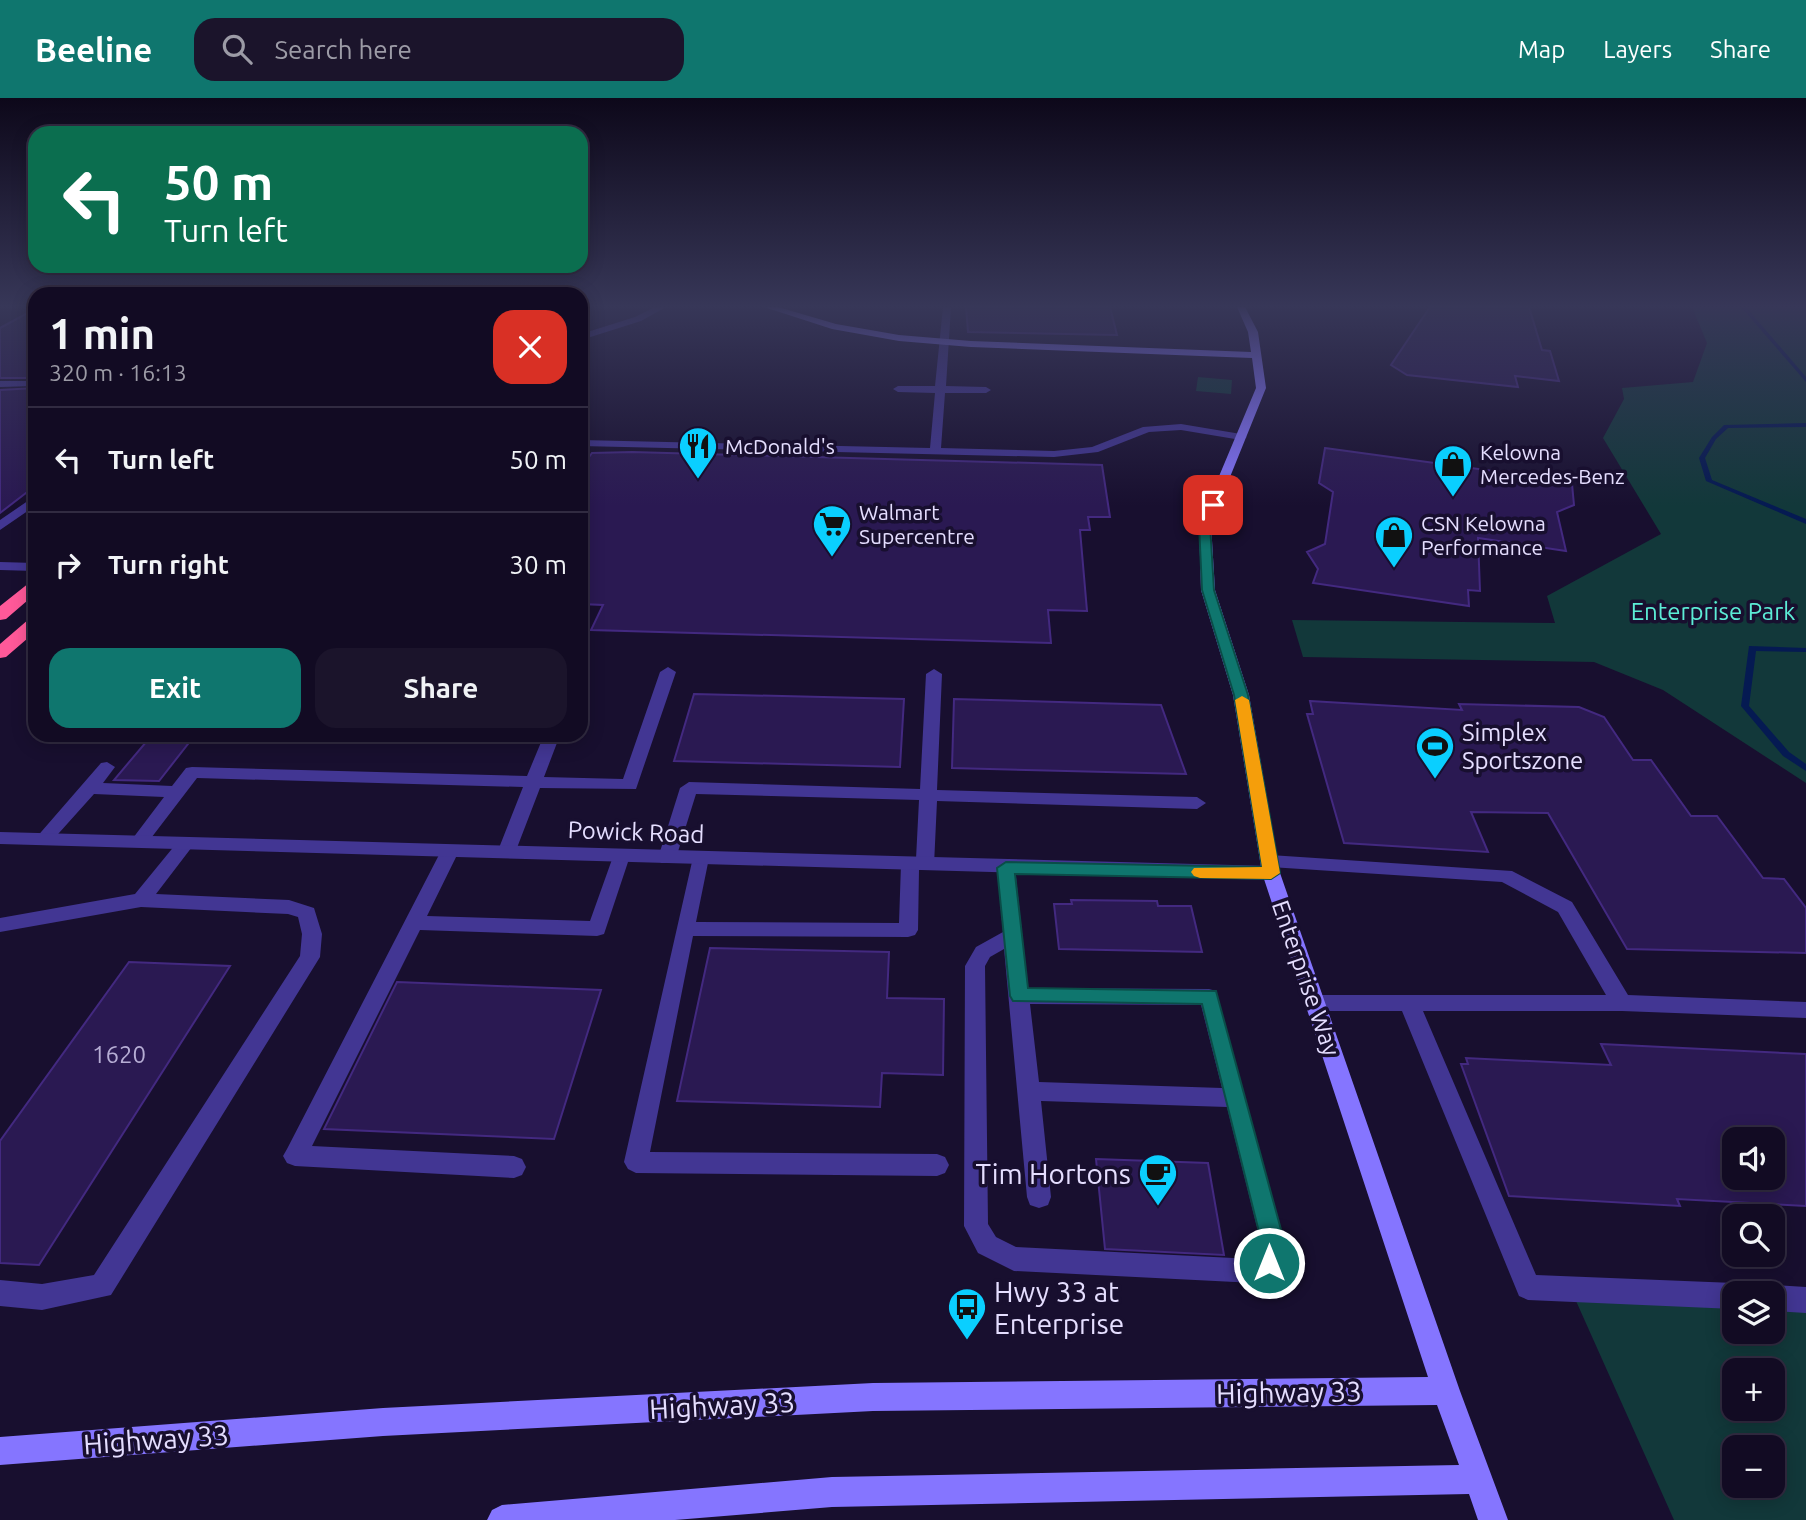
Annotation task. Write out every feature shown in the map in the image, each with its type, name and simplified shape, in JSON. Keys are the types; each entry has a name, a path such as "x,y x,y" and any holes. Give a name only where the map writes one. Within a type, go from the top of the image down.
{"highway":[{"path":"0,615 28,592"},
{"path":"0,653 28,629"}],"street":[{"path":"935,452 941,373"},
{"name":"Enterprise Way","path":"1258,373 1261,388 1205,524 1208,590 1241,695 1270,867 1446,1391 1493,1520"},
{"path":"0,384 28,383"},
{"path":"898,389 986,390"},
{"path":"588,443 1054,454 1094,450 1147,429 1181,427 1241,437"},
{"path":"0,526 28,505"},
{"path":"0,566 28,567"},
{"path":"139,842 192,772 630,785 668,672"},
{"path":"685,929 908,930 928,795 934,674"},
{"path":"506,853 549,742"},
{"path":"44,839 107,767"},
{"path":"90,788 177,792"},
{"path":"667,858 689,788 1197,803"},
{"name":"Powick Road","path":"0,838 1006,868 1270,867 1505,876 1565,907 1622,1003"},
{"path":"141,900 186,843"},
{"path":"450,851 295,1156 514,1167"},
{"path":"414,923 597,929 621,856"},
{"path":"701,858 636,1162 937,1165"},
{"path":"1006,868 1039,1197"},
{"path":"0,925 141,900 289,907 307,913 312,934 310,957 102,1286 42,1297 0,1293"},
{"path":"1013,934 983,952 975,965 976,1226 987,1245 1014,1259 1255,1271 1269,1263 1274,1248 1209,997 1019,996"},
{"path":"1315,1003 1622,1003 1806,1010"},
{"path":"1409,1004 1528,1286 1722,1295"},
{"path":"1029,1091 1236,1098"},
{"path":"1785,1299 1806,1300"},
{"name":"Highway 33","path":"0,1451 383,1422 859,1398 1446,1391"},
{"path":"502,1520 832,1492 1477,1479"}],"green space":[{"name":"Enterprise Park","path":"1696,373 1806,373 1806,783 1663,690 1594,662 1303,657 1292,620 1555,623 1547,596 1661,534 1603,438 1624,399 1622,388 1693,382"},
{"path":"1198,377 1232,380 1231,394 1196,391"},
{"path":"1572,1292 1722,1303 1722,1344 1785,1344 1785,1308 1806,1310 1806,1520 1674,1520"}],"building":[{"path":"0,373 28,373 27,378 0,378"},
{"path":"1404,373 1557,373 1559,381 1515,376 1518,387"},
{"path":"28,388 28,491 0,513 0,390"},
{"path":"1325,448 1566,481 1572,484 1574,505 1557,512 1566,551 1478,538 1480,591 1468,590 1469,606 1313,583 1318,569 1307,552 1325,544 1333,492 1319,483"},
{"name":"Walmart Supercentre","path":"592,453 1102,465 1110,517 1088,517 1090,530 1080,530 1087,611 1048,610 1051,643 591,630 603,605 588,604 588,457"},
{"path":"694,694 904,699 900,767 674,761"},
{"path":"954,699 1161,705 1186,774 952,768"},
{"path":"1310,701 1462,710 1459,704 1579,707 1604,717 1633,760 1651,760 1691,816 1717,816 1763,878 1784,879 1806,908 1806,953 1627,949 1548,813 1471,812 1488,852 1344,843 1307,714 1313,714"},
{"path":"146,742 190,742 159,781 114,780"},
{"path":"1071,900 1157,901 1158,906 1191,906 1202,952 1059,949 1054,904 1072,904"},
{"path":"710,948 889,952 887,998 944,999 943,1075 882,1073 880,1107 677,1101"},
{"path":"129,962 230,966 39,1265 0,1263 0,1141"},
{"path":"397,982 601,990 554,1139 324,1129"},
{"path":"1601,1044 1806,1054 1806,1206 1677,1199 1680,1206 1509,1196 1461,1064 1468,1064 1466,1058 1611,1065"},
{"name":"Tim Hortons","path":"1096,1159 1208,1163 1224,1255 1105,1249"}],"waterway":[{"path":"1800,373 1806,380"},
{"path":"1806,425 1726,426 1714,438 1702,458 1709,481 1806,522"},
{"path":"1806,650 1752,648 1745,706 1786,754 1806,768"}],"slow traffic":[{"path":"1200,872 1271,873 1242,700"}],"place":[{"name":"McDonald's","path":"698,480"},
{"name":"Kelowna Mercedes-Benz","path":"1453,498"},
{"name":"Walmart Supercentre","path":"832,558"},
{"name":"CSN Kelowna Performance","path":"1394,569"},
{"name":"Simplex Sportszone","path":"1435,780"},
{"name":"Tim Hortons","path":"1158,1207"},
{"name":"Hwy 33 at Enterprise","path":"967,1341"}],"route":[{"path":"1213,505 1205,524 1208,590 1241,695 1271,873 1006,868 1019,996 1209,997 1274,1248 1269,1263"}]}
